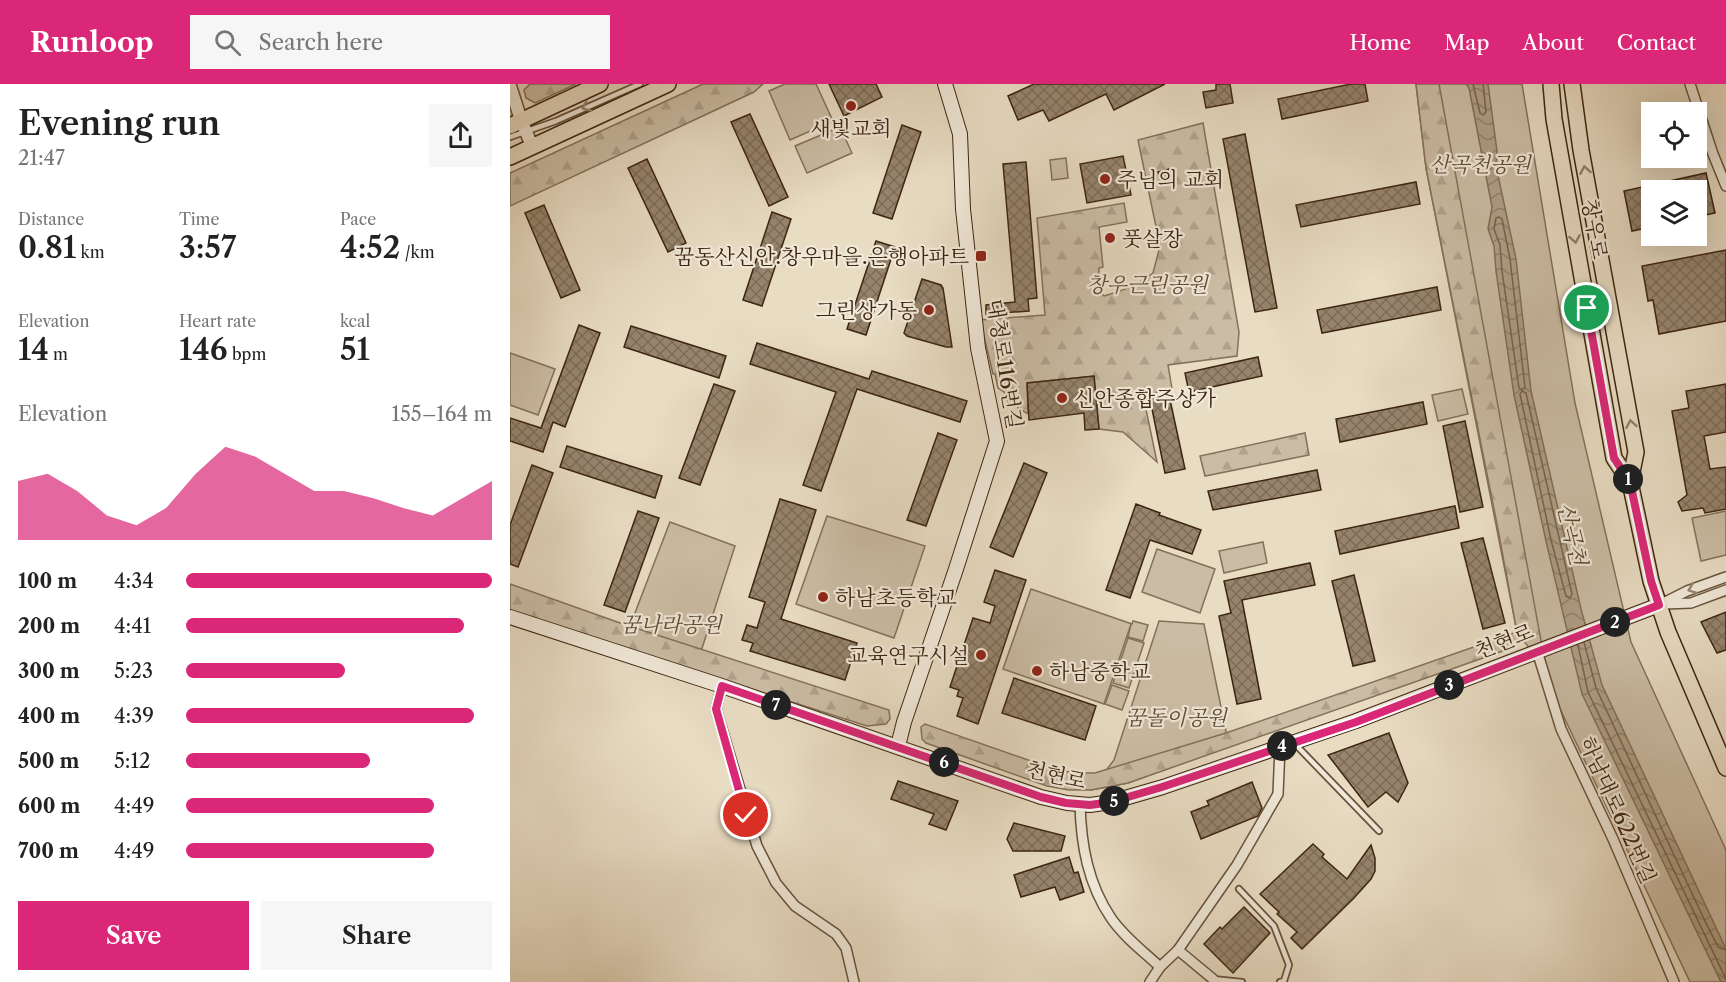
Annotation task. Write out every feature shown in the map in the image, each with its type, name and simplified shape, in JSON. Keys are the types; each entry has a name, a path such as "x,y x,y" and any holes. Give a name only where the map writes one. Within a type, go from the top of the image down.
{"main road":[{"path":"518,126 600,84"},
{"path":"510,157 668,84"},
{"name":"대청로116번길","path":"898,746 997,441 978,348 963,209 960,134 945,84"},
{"path":"1540,84 1554,119"},
{"name":"창우로","path":"1551,84 1554,119 1614,458 1630,482 1651,581 1668,632 1726,768"},
{"name":"창우로","path":"1572,84 1581,150 1636,452 1630,482"},
{"name":"천현로","path":"510,617 722,686 1041,797 1090,805 1131,797 1356,722 1659,605"}],"street":[{"path":"1690,84 1726,186"},
{"path":"510,86 518,126 532,146"},
{"path":"1659,605 1686,591 1726,577"},
{"path":"1659,605 1691,603 1726,590"},
{"name":"하남대로622번길","path":"1537,651 1561,729 1613,838 1674,982"},
{"path":"722,686 716,709 757,846 776,883 795,906 836,934 846,948 854,982"},
{"path":"1150,982 1160,967 1178,950 1185,936 1237,865 1278,794 1286,745"},
{"path":"1080,804 1080,835 1094,887 1112,919 1160,967"},
{"path":"1178,950 1214,981"}],"lane":[{"path":"510,137 518,126 556,120 640,84"},
{"path":"574,126 652,84"},
{"path":"1286,745 1379,831"},
{"path":"1239,889 1275,926 1289,965 1284,981 1280,982"},
{"path":"1214,981 1242,982"}],"green space":[{"path":"530,84 576,84 535,103 526,98 524,90"},
{"path":"703,84 763,84 754,92 510,206 510,173"},
{"path":"785,84 816,84 833,121 790,140 769,91"},
{"name":"산곡천공원","path":"1416,84 1522,84 1575,403 1631,642 1726,850 1726,982 1690,982 1552,692 1546,668 1517,632 1426,168"},
{"path":"1416,84 1439,84 1546,668 1522,639 1514,647 1128,783 1091,790 1069,790 1047,786 926,743 922,739 921,727 925,724 1054,769 1075,773 1095,773 1226,733 1517,632 1426,168"},
{"name":"창우근린공원","path":"1203,123 1239,332 1237,356 1168,365 1172,389 1143,395 1157,462 1123,432 1099,429 1094,376 1027,383 1028,414 1016,404 1009,403 1004,392 998,388 995,374 993,374 980,320 1045,315 1037,218 1124,203 1127,222 1099,227 1103,267 1099,268 1098,290 1104,296 1124,290 1153,273 1160,246 1138,140"},
{"path":"840,127 852,153 807,173 795,146"},
{"path":"1066,158 1068,178 1052,180 1050,160"},
{"path":"510,353 555,369 538,415 510,405"},
{"path":"1462,389 1468,414 1438,421 1432,395"},
{"path":"1305,433 1309,455 1205,476 1200,456"},
{"path":"1726,511 1726,555 1701,561 1692,518"},
{"path":"827,516 925,546 894,638 796,604"},
{"name":"꿈나라공원","path":"670,522 735,546 694,673 621,649"},
{"path":"1263,542 1267,563 1224,573 1219,551"},
{"path":"1157,549 1215,569 1200,613 1142,592"},
{"path":"510,584 623,624 889,710 890,719 886,724 867,726 510,612"},
{"path":"1031,589 1132,624 1133,621 1148,625 1143,641 1128,637 1131,624 1104,704 1003,669"},
{"name":"꿈돌이공원","path":"1159,621 1204,624 1229,746 1128,783 1091,790 1114,760"},
{"path":"1128,638 1144,643 1129,688 1113,683"},
{"path":"1112,685 1129,691 1122,710 1105,704"}],"water":[{"path":"1466,84 1488,84 1497,151 1496,166 1516,259 1531,391 1581,609 1602,685 1726,949 1726,982 1721,982 1582,694 1514,395 1494,246 1488,229 1492,207 1469,88"}],"building":[{"name":"새빛교회","path":"829,84 876,84 882,97 844,116"},
{"path":"1034,84 1165,84 1114,110 1106,94 1049,121 1043,110 1018,120 1008,96"},
{"path":"1216,84 1230,84 1233,103 1206,108 1203,92 1216,90"},
{"path":"1351,84 1365,84 1368,101 1282,119 1278,99"},
{"path":"750,114 788,197 769,206 731,122"},
{"path":"902,125 921,132 892,219 873,213"},
{"path":"1245,134 1277,308 1255,312 1223,139"},
{"name":"주님의 교회","path":"1123,156 1131,195 1087,203 1080,164"},
{"path":"647,159 686,243 668,252 628,168"},
{"path":"1026,162 1037,298 1028,299 1029,311 986,314 986,305 1015,302 1003,164"},
{"path":"1173,168 1176,181 1162,185 1158,172"},
{"path":"1706,173 1715,213 1707,215 1707,180 1674,180"},
{"path":"1416,182 1420,204 1301,227 1296,205"},
{"path":"1641,187 1641,229 1632,231 1624,191"},
{"path":"544,205 580,290 561,298 525,213"},
{"path":"772,212 791,219 762,306 743,300"},
{"path":"876,241 895,247 866,335 847,329"},
{"path":"1726,250 1726,321 1659,334 1653,300 1648,301 1642,266"},
{"name":"그린상가동","path":"922,279 941,285 943,288 952,347 907,336 904,333"},
{"path":"1437,287 1441,310 1322,333 1317,310"},
{"path":"579,325 600,333 565,427 553,422 543,452 510,441 510,418 541,428"},
{"path":"631,326 726,356 719,378 624,347"},
{"path":"757,343 869,379 872,371 967,401 960,422 857,389 821,491 803,485 836,392 750,364"},
{"path":"1258,357 1262,376 1189,392 1185,373"},
{"name":"신안종합주상가","path":"1094,376 1099,429 1085,430 1084,413 1029,420 1027,383"},
{"path":"714,384 735,391 700,485 679,478"},
{"path":"1726,384 1726,432 1704,436 1710,469 1726,467 1726,509 1705,513 1703,508 1682,511 1678,502 1687,495 1672,411 1689,408 1686,391"},
{"path":"1169,395 1185,469 1165,473 1150,399"},
{"path":"1423,402 1427,424 1340,442 1336,419"},
{"path":"1465,421 1483,507 1460,512 1443,426"},
{"path":"938,433 957,440 926,526 907,520"},
{"path":"567,446 662,476 655,498 560,467"},
{"path":"1024,463 1047,473 1013,557 990,547"},
{"path":"532,465 553,473 518,567 510,564 510,525"},
{"path":"1317,470 1321,490 1213,510 1208,491"},
{"path":"780,499 816,510 781,619 857,643 845,680 750,651 753,643 742,640 747,625 757,628 765,602 749,597"},
{"path":"1136,504 1201,530 1192,554 1150,540 1130,598 1106,590"},
{"path":"1455,506 1459,528 1340,554 1335,531"},
{"path":"638,511 659,518 625,612 604,605"},
{"path":"1483,538 1505,623 1483,629 1461,543"},
{"path":"1310,563 1315,585 1242,600 1261,699 1237,704 1219,616 1231,613 1224,581"},
{"name":"교육연구시설","path":"995,570 1026,580 978,724 957,716 963,698 957,696 959,690 950,687 973,618 990,623 995,606 984,602"},
{"path":"1354,575 1375,661 1353,666 1332,581"},
{"path":"1726,612 1726,650 1717,653 1701,622"},
{"path":"1014,678 1096,706 1085,740 1002,713"},
{"path":"1389,733 1408,783 1398,802 1386,792 1368,807 1328,755"},
{"path":"898,781 958,801 946,830 929,824 934,814 891,799"},
{"path":"1252,782 1262,808 1258,816 1201,839 1191,812 1209,805 1207,801"},
{"path":"1014,823 1065,836 1061,851 1013,851 1007,839"},
{"path":"1313,844 1324,854 1322,857 1347,879 1371,845 1375,858 1375,871 1354,898 1302,949 1291,938 1297,932 1260,894"},
{"path":"1069,857 1074,873 1078,872 1084,892 1060,900 1055,887 1021,897 1014,875"},
{"path":"1244,907 1270,933 1233,973 1204,944"}],"place":[{"name":"새빛교회","path":"851,106"},
{"name":"주님의 교회","path":"1105,179"},
{"name":"풋살장","path":"1110,238"},
{"name":"꿈동산신안.창우마을.은행아파트","path":"981,256"},
{"name":"그린상가동","path":"929,310"},
{"name":"신안종합주상가","path":"1062,398"},
{"name":"하남초등학교","path":"823,597"},
{"name":"교육연구시설","path":"981,655"},
{"name":"하남중학교","path":"1037,671"}],"route":[{"path":"746,815 716,709 722,686 1041,797 1066,803 1090,805 1111,802 1162,787 1356,722 1659,605 1651,581 1630,482 1614,458 1587,308"}],"water label":[{"name":"산곡천","path":"1572,534"}]}
